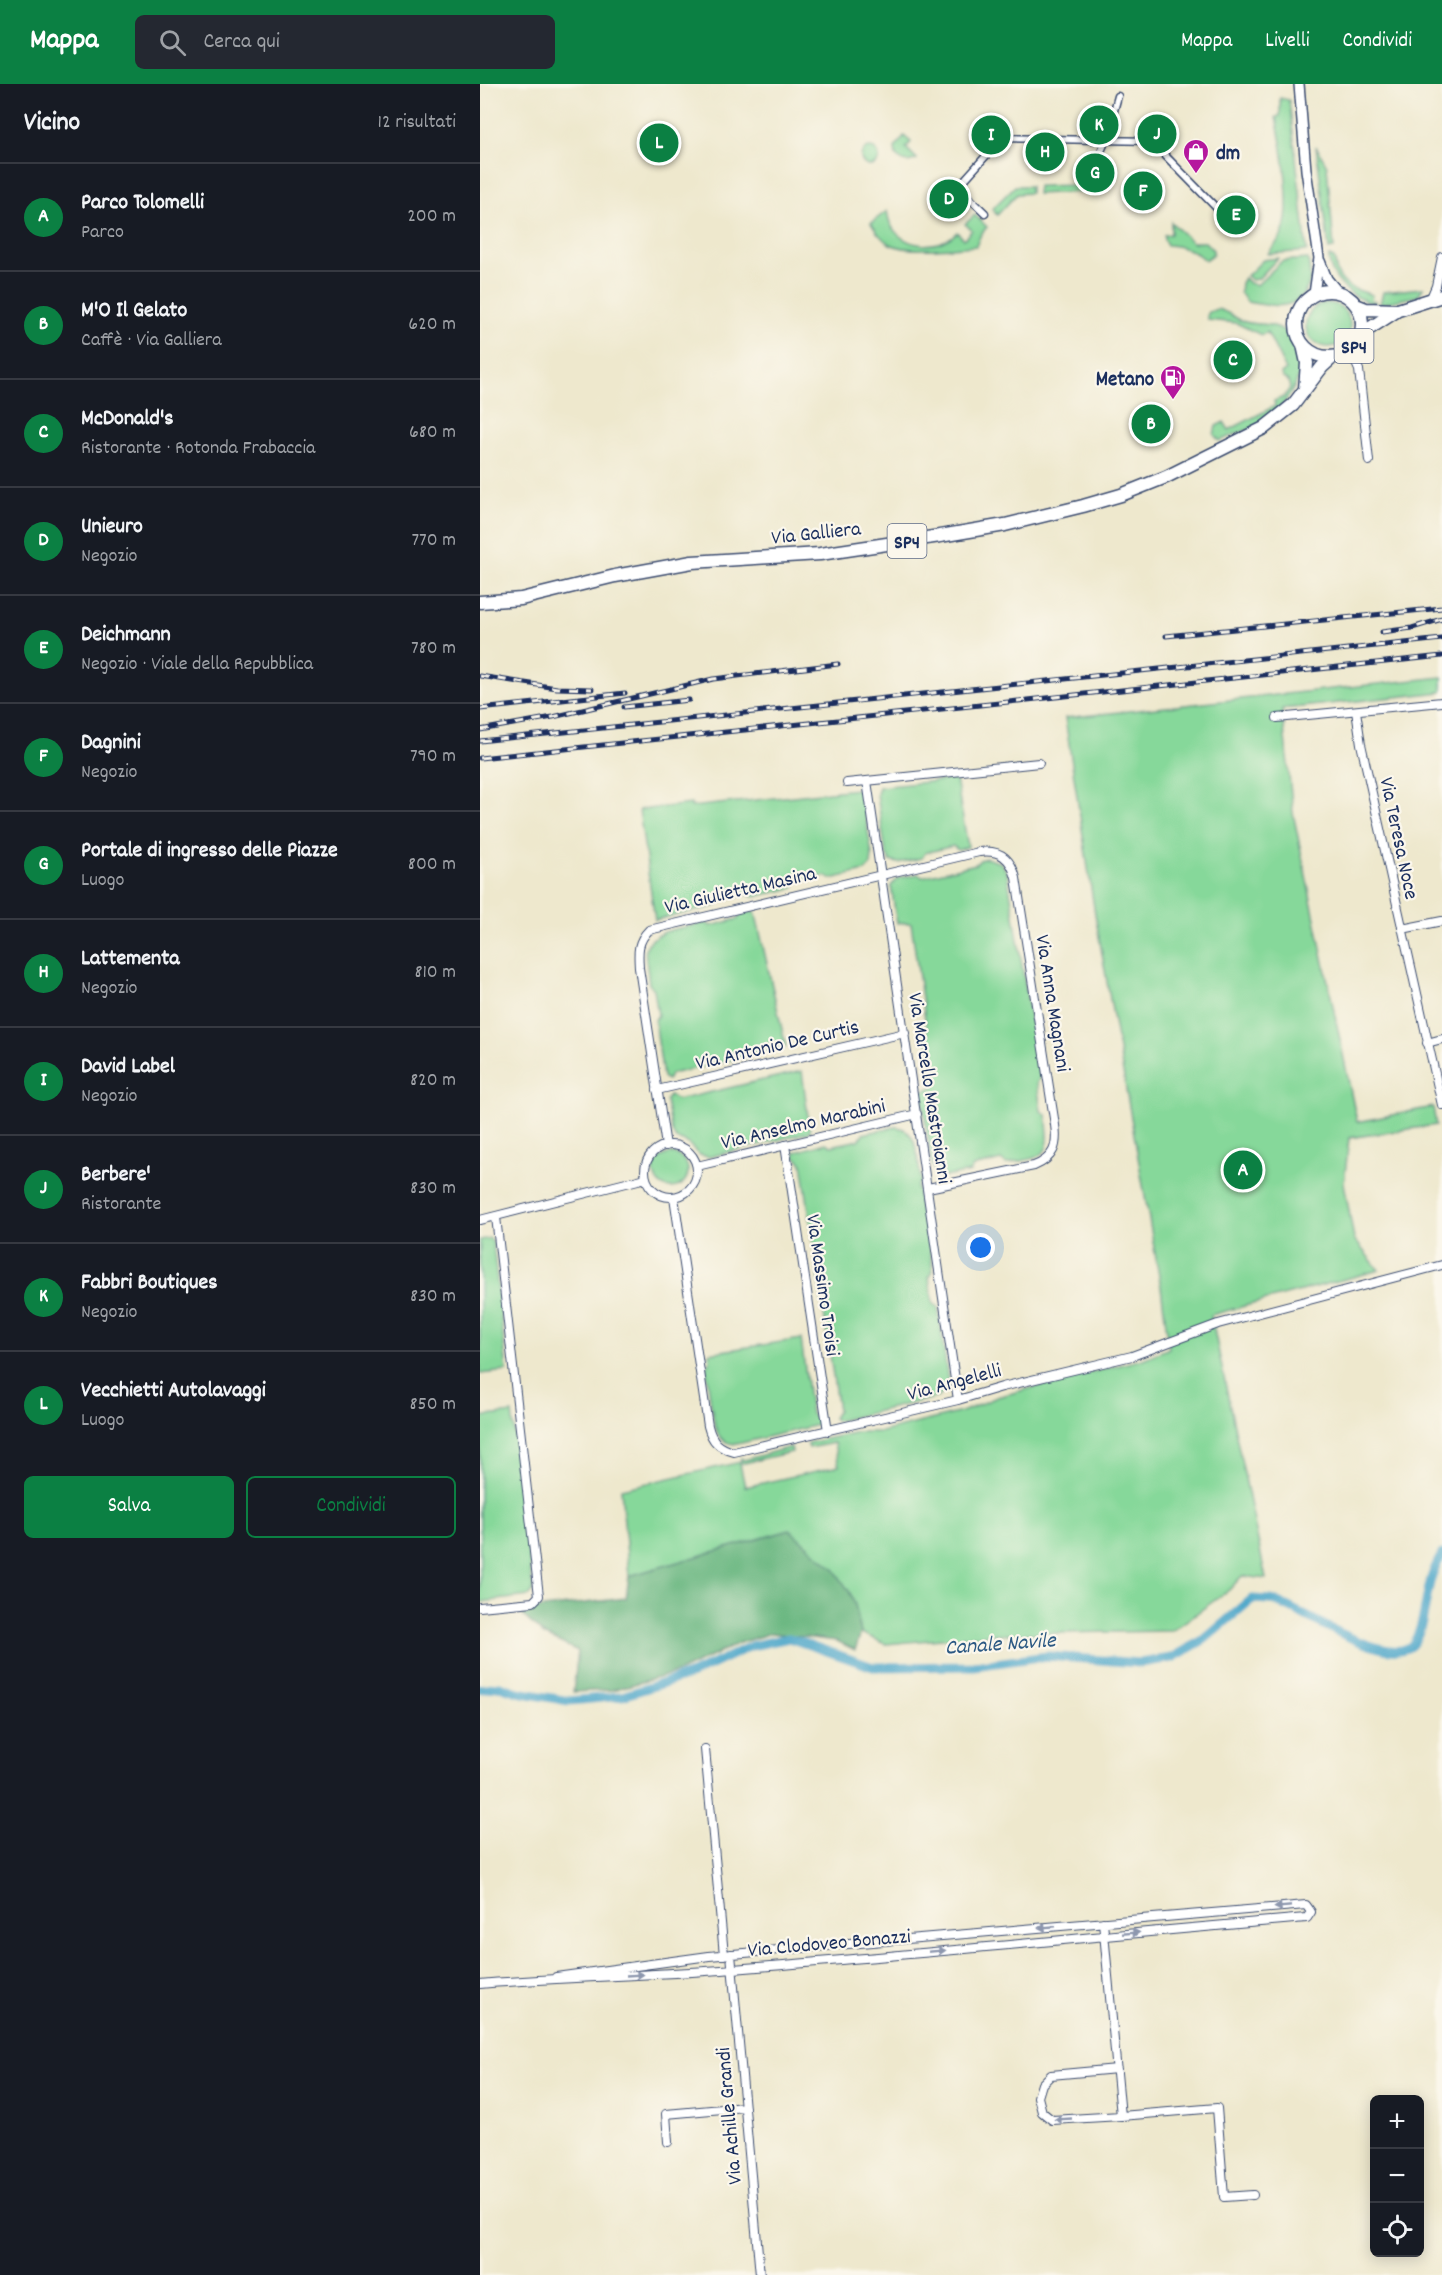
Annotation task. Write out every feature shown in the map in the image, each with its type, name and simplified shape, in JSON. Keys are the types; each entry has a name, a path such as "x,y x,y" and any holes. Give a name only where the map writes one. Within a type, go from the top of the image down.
{"main road":[{"path":"1314,294 1330,290 1338,292"},
{"name":"SP4","path":"1314,294 1303,302 1297,315 1296,332 1303,345 1311,353 1322,357 1333,357 1350,350 1361,334 1361,316 1356,305 1352,299 1338,292"},
{"path":"1361,334 1398,310 1436,298"},
{"path":"1356,305 1366,309 1398,310"},
{"path":"1303,345 1306,363 1305,390"},
{"name":"Via Galliera","path":"480,602 521,599 615,576 692,562 820,554 1005,525 1121,495 1216,454 1264,428 1293,405 1322,367 1333,357"}],"street":[{"name":"SP4","path":"1298,86 1306,170 1319,258 1314,294"},
{"path":"1087,183 1106,140 1118,96"},
{"path":"985,213 958,188 1002,138 1151,141 1238,230"},
{"path":"1436,298 1442,257"},
{"path":"1319,258 1328,279 1338,292"},
{"path":"1350,350 1359,370 1369,461"},
{"path":"1277,718 1442,702"},
{"name":"Via Teresa Noce","path":"1356,711 1361,744 1442,1105"},
{"path":"847,783 1040,763"},
{"name":"Via Marcello Mastroianni","path":"867,781 958,1400"},
{"name":"Via Anna Magnani","path":"882,875 988,851 1004,855 1009,861 1016,878 1057,1137 1056,1147 1045,1162 928,1188"},
{"name":"Via Giulietta Masina","path":"666,1146 639,968 640,939 649,930 882,875"},
{"path":"1402,929 1442,921"},
{"name":"Via Antonio De Curtis","path":"657,1090 905,1033"},
{"path":"1427,1043 1442,1039"},
{"name":"Via Anselmo Marabini","path":"697,1166 917,1114"},
{"name":"Via Massimo Troisi","path":"785,1145 828,1431"},
{"path":"666,1146 684,1149 690,1153 697,1166 694,1184 688,1191 674,1197 659,1194 651,1188 646,1178 647,1162 651,1155 666,1146"},
{"path":"480,1220 646,1178"},
{"name":"Via Angelelli","path":"674,1197 706,1419 712,1439 717,1445 734,1452 958,1400 1002,1387 1132,1356 1218,1324 1413,1272 1421,1266 1442,1262"},
{"path":"480,1607 533,1602 539,1596 496,1217"},
{"name":"Via Clodoveo Bonazzi","path":"705,1749 728,1954"},
{"name":"Via Clodoveo Bonazzi","path":"480,1984 556,1977 728,1954 1306,1905 1311,1912 1307,1918 732,1969 556,1977"},
{"path":"1103,1922 1121,2116"},
{"name":"Via Achille Grandi","path":"728,1954 732,1969 760,2275"},
{"path":"1117,2069 1051,2075 1042,2084 1038,2097 1042,2112 1052,2120 1217,2108 1224,2197 1253,2195"},
{"path":"668,2142 666,2114 745,2107"}],"green space":[{"path":"1280,98 1289,100 1307,251 1268,254 1283,232 1287,207 1286,175 1276,117 1280,116"},
{"path":"904,136 911,142 906,148 917,159 906,162 896,156 895,148"},
{"path":"1316,146 1327,166 1334,248 1329,249"},
{"path":"870,148 876,151 879,157 876,163 870,166 864,163 861,157 864,151"},
{"path":"1080,185 1079,192 1037,194 1038,186"},
{"path":"1015,186 1030,186 1030,193 1017,194 997,215 992,209"},
{"path":"887,211 890,224 897,233 904,239 922,245 941,242 957,232 964,239 972,230 965,224 975,215 987,227 976,246 909,249 887,242 871,223"},
{"path":"1171,222 1192,242 1205,242 1213,250 1213,254 1205,260 1187,249 1167,245 1164,235 1171,234"},
{"path":"1329,256 1334,258 1337,272 1343,282 1372,295 1371,301 1375,301 1375,304 1359,298 1344,287 1333,273"},
{"path":"1278,258 1258,279 1252,280 1247,276 1263,260"},
{"path":"1308,259 1309,283 1304,293 1291,303 1274,306 1247,302 1240,292 1244,278 1249,283 1257,285 1282,261"},
{"path":"1423,288 1418,296 1380,304 1383,292"},
{"path":"1328,303 1337,304 1344,309 1349,316 1349,334 1344,341 1337,346 1328,347 1319,346 1312,341 1307,334 1306,325 1307,316 1312,309 1319,304"},
{"path":"1217,309 1242,321 1283,330 1291,338 1300,359 1300,371 1296,384 1280,407 1260,424 1220,441 1214,435 1216,426 1224,422 1229,430 1275,406 1274,401 1284,397 1290,388 1288,381 1281,374 1286,370 1267,332 1261,335 1236,323 1208,320 1209,312"},
{"path":"1442,677 1442,692 1282,709 1293,813 1357,1122 1433,1107 1436,1125 1349,1138 1344,1183 1354,1239 1379,1270 1211,1315 1266,1579 1242,1576 1229,1590 1172,1631 997,1634 886,1644 861,1633 855,1605 849,1591 790,1530 629,1576 621,1489 741,1462 741,1458 744,1460 791,1447 792,1452 740,1464 745,1487 839,1466 834,1443 809,1448 807,1443 858,1432 881,1432 962,1412 997,1397 1143,1359 1169,1348 1161,1287 1095,914 1065,718"},
{"path":"956,779 968,847 958,850 953,846 925,853 922,858 898,863 890,861 886,854 877,794 879,787"},
{"path":"857,789 862,795 872,855 871,865 865,871 831,879 826,876 796,882 793,888 753,897 748,894 719,901 716,906 655,920 639,810 691,804 691,807"},
{"path":"986,858 1001,863 1007,872 1040,1078 1037,1083 1041,1111 1046,1115 1048,1140 1043,1153 1030,1159 1006,1164 1001,1160 973,1167 970,1172 944,1177 936,1174 932,1165 921,1091 935,1087 911,923 897,923 891,886 898,878 918,874 922,877 976,864"},
{"path":"755,911 786,1047 671,1074 667,1080 663,1077 655,1020 658,1015 654,989 649,984 645,949 649,942 663,933 706,923 711,926 738,919 741,914"},
{"path":"802,1071 810,1132 709,1157 700,1155 686,1142 676,1139 672,1132 666,1100 670,1095 677,1100"},
{"path":"895,1127 909,1133 918,1157 921,1182 917,1186 921,1215 925,1218 933,1271 929,1277 933,1304 938,1307 949,1388 938,1397 837,1421 833,1418 838,1410 802,1163 794,1156 795,1152 826,1143 831,1146 859,1140 863,1134"},
{"path":"671,1154 683,1159 688,1171 683,1183 671,1188 659,1183 654,1171 659,1159"},
{"path":"490,1238 493,1243 507,1371 480,1374 480,1240"},
{"path":"801,1339 811,1414 819,1420 818,1425 737,1444 723,1440 717,1432 711,1404 706,1366 710,1362 709,1353"},
{"path":"512,1413 533,1590 529,1596 482,1602 480,1601 480,1417"},
{"path":"790,1530 834,1569 849,1591 855,1605 861,1633 855,1650 837,1641 771,1633 739,1643 679,1672 612,1690 573,1692 578,1651 544,1635 518,1611 626,1598 629,1576"}],"waterway":[{"name":"Canale Navile","path":"480,1689 500,1686 518,1692 569,1701 622,1696 692,1674 751,1646 789,1638 873,1667 974,1666 1047,1656 1140,1663 1172,1658 1205,1639 1252,1599 1275,1601 1368,1645 1388,1650 1404,1649 1414,1642 1418,1635 1432,1576 1442,1554"}],"railway":[{"path":"1166,636 1442,608"},
{"path":"1382,632 1412,628 1442,619"},
{"path":"480,741 1442,639"},
{"path":"480,758 1442,656"},
{"path":"480,730 553,717 713,679 838,664"},
{"path":"480,676 557,688 592,689"},
{"path":"480,709 625,693"},
{"path":"624,707 689,700"}],"place":[{"name":"Fabbri Boutiques","path":"1099,125"},
{"name":"Berbere'","path":"1157,134"},
{"name":"David Label","path":"991,135"},
{"name":"Vecchietti Autolavaggi","path":"659,143"},
{"name":"Lattementa","path":"1045,152"},
{"name":"Portale di ingresso delle Piazze","path":"1095,173"},
{"name":"dm","path":"1196,175"},
{"name":"Dagnini","path":"1143,191"},
{"name":"Unieuro","path":"949,199"},
{"name":"Deichmann","path":"1236,215"},
{"name":"McDonald's","path":"1233,360"},
{"name":"Metano","path":"1173,401"},
{"name":"M'O Il Gelato","path":"1151,424"},
{"name":"Parco Tolomelli","path":"1243,1170"}]}
